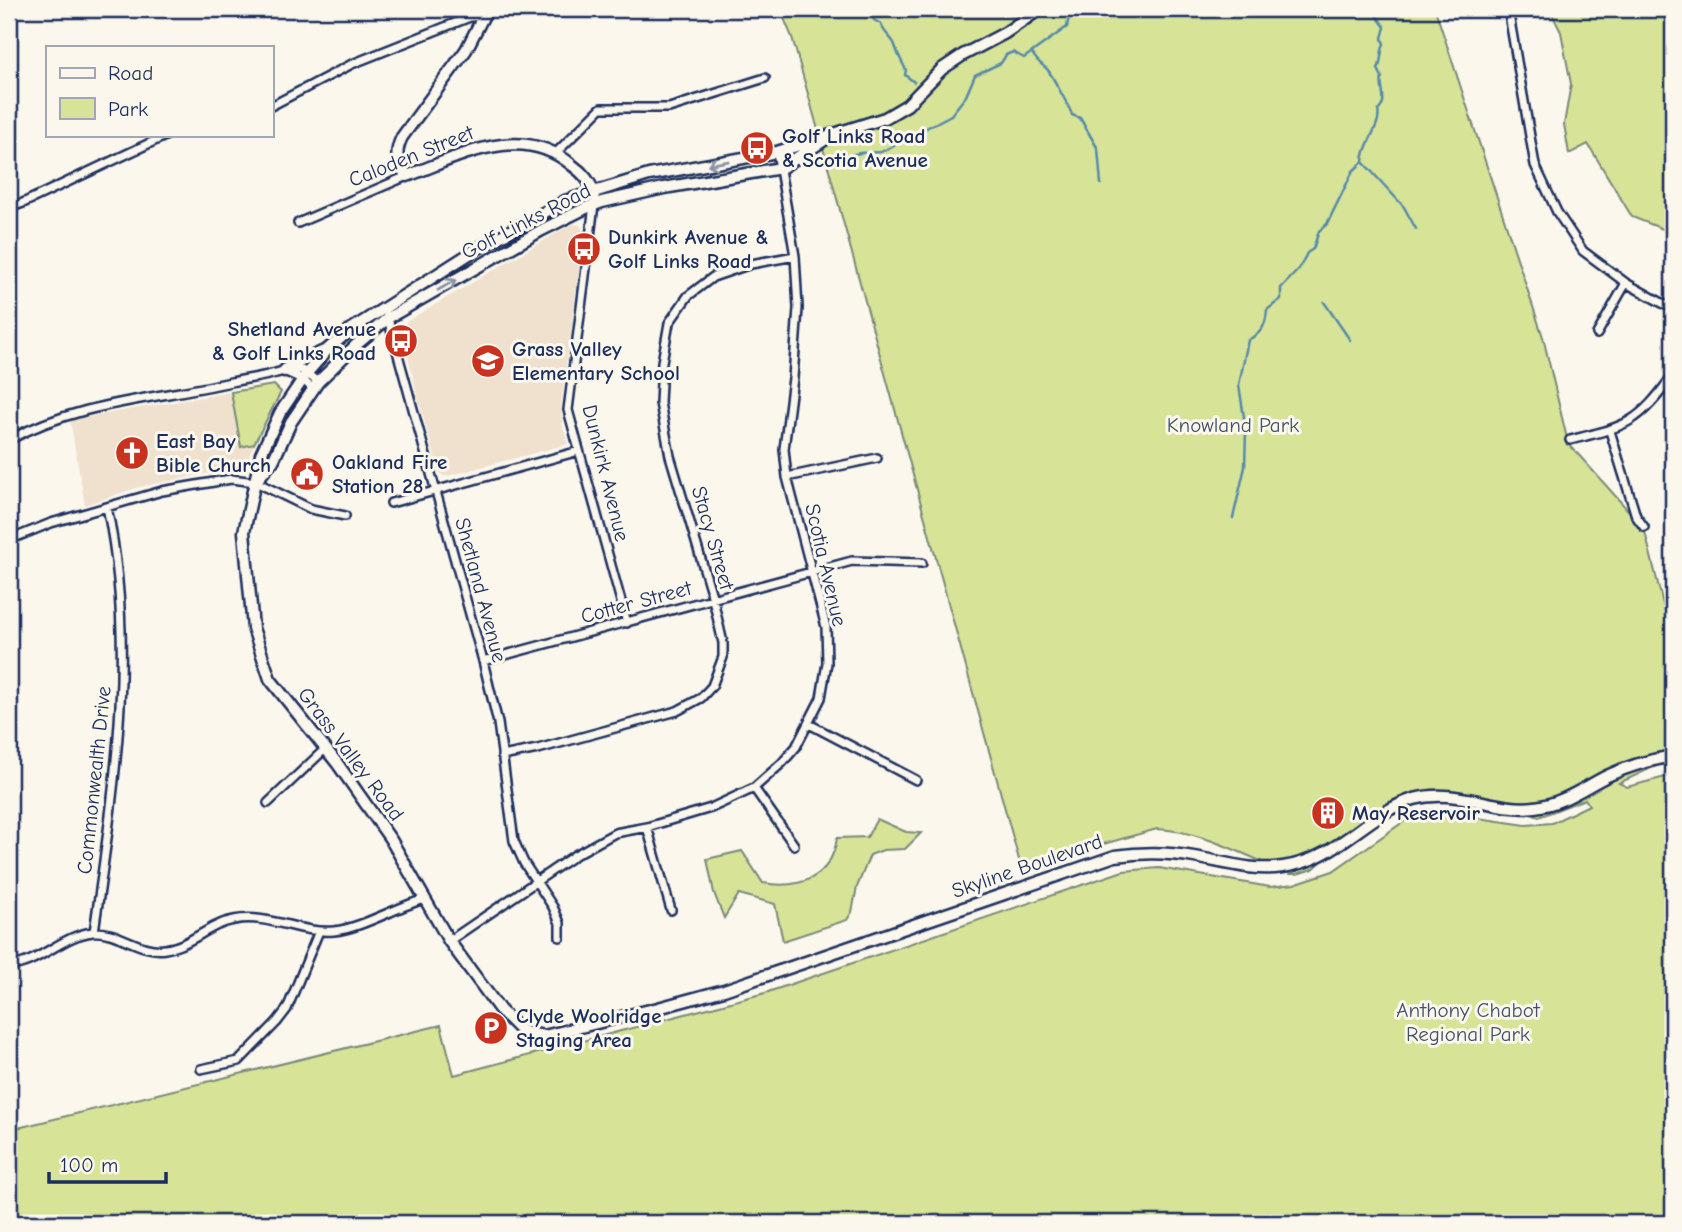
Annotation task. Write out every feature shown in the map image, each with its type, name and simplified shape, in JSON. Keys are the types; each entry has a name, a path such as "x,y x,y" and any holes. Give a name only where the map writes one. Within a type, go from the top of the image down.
{"main road":[{"name":"Golf Links Road","path":"305,376 328,349 384,307 488,243 565,201 649,174 777,152 885,118 907,105 942,69 1005,33 1040,9"},
{"path":"407,176 396,158 397,147 420,110 466,50 484,13"},
{"name":"Golf Links Road","path":"316,386 356,345 388,318 542,230 594,205 664,188 781,167 831,135"},
{"name":"Caloden Street","path":"407,176 489,145 529,145 557,152"},
{"path":"557,152 577,169 593,191 594,205"},
{"path":"284,371 328,349"},
{"name":"Grass Valley Road","path":"305,376 280,412 261,454 244,532 253,628 271,679 326,749 391,840 449,940 510,1022"},
{"name":"Grass Valley Road","path":"256,482 273,461 292,422 316,386"},
{"name":"Skyline Boulevard","path":"510,1022 527,1033 544,1036 691,1000 1115,856 1161,852 1249,867 1283,867 1328,852 1389,811 1414,799 1456,795 1521,808 1547,805 1626,768 1673,756"}],"street":[{"path":"1508,9 1535,165 1557,212 1584,251 1626,283 1673,309"},
{"path":"273,105 352,64 484,13"},
{"path":"557,152 601,108 669,108 765,78"},
{"path":"9,208 165,136"},
{"name":"Scotia Avenue","path":"449,940 575,855 615,833 647,827 711,808 754,788 796,747 821,698 827,663 826,627 787,477 784,449 798,308 795,256 777,152"},
{"name":"Caloden Street","path":"298,223 407,176"},
{"name":"Dunkirk Avenue","path":"594,205 568,410 627,623"},
{"name":"Stacy Street","path":"502,756 538,749 677,710 701,698 712,686 723,657 723,643 713,599 670,456 660,403 662,362 669,323 688,296 713,278 751,264 795,256"},
{"path":"1597,334 1626,283"},
{"name":"Shetland Avenue","path":"384,307 483,661 498,723 514,841 524,863 553,907 559,923 560,937"},
{"path":"9,440 26,430 72,412 296,368 316,386"},
{"path":"1570,440 1610,430 1635,420 1655,401 1673,375"},
{"path":"1610,430 1636,516 1644,527"},
{"path":"391,503 579,451"},
{"path":"787,477 877,458"},
{"path":"9,540 51,523 162,491 230,479 256,482 311,509 345,516"},
{"name":"Commonwealth Drive","path":"94,932 118,752 121,706 122,626 107,507"},
{"name":"Cotter Street","path":"483,661 852,561 922,563"},
{"path":"809,724 916,780"},
{"path":"268,803 326,749"},
{"path":"754,788 794,845"},
{"path":"647,827 671,910"},
{"path":"9,966 21,964 62,942 94,932 151,948 165,949 184,943 218,924 235,919 262,919 319,931 335,931 425,898"},
{"path":"201,1069 239,1061 277,1022 287,1009 319,931"}],"shaded area":[{"name":"Grass Valley Elementary School","path":"574,224 580,225 584,232 561,404 562,424 568,444 443,476 439,472 418,399 401,327"},
{"path":"231,392 241,446 254,444 245,466 139,487 85,505 70,420"}],"green space":[{"path":"780,9 1435,9 1543,337 1568,443 1644,528 1673,644 1673,758 1619,783 1627,787 1673,775 1673,1223 9,1223 9,1130 441,1025 454,1075 765,993 1123,871 1159,868 1270,887 1294,884 1333,871 1406,820 1434,813 1526,825 1552,823 1589,805 1585,799 1539,817 1498,803 1430,799 1392,810 1336,849 1313,869 1297,874 1290,874 1207,839 1157,829 1021,867 810,101 792,37"},
{"path":"1552,9 1673,9 1673,233 1632,217 1588,144 1569,154 1564,124 1571,84 1561,32"},
{"path":"274,385 281,392 254,444 241,447 231,392"},
{"path":"877,819 906,832 921,833 905,849 883,850 870,855 847,920 783,941 775,904 739,894 724,918 714,893 707,859 742,851 763,883 801,882 820,872 828,863 837,838 867,837"}],"waterway":[{"path":"868,9 894,43 906,70 905,75 914,82"},
{"path":"836,158 881,152 951,115 966,96 975,75 1001,63 1006,55 1013,52 1024,58 1067,27 1069,16 1075,9"},
{"path":"1363,162 1379,116 1378,111 1383,103 1382,77 1378,69 1385,27 1376,15 1378,9"},
{"path":"1032,53 1047,69 1072,115 1080,118 1098,149 1101,184"},
{"path":"1363,162 1404,207 1416,229"},
{"path":"1233,518 1245,467 1246,430 1239,385 1248,340 1262,328 1267,310 1281,299 1281,288 1299,269 1307,253 1313,249 1319,231 1327,224 1353,171 1363,162"},
{"path":"1324,302 1350,340"}],"place":[{"name":"Golf Links Road & Scotia Avenue","path":"757,148"},
{"name":"Dunkirk Avenue & Golf Links Road","path":"584,249"},
{"name":"Shetland Avenue & Golf Links Road","path":"401,341"},
{"name":"Grass Valley Elementary School","path":"488,361"},
{"name":"East Bay Bible Church","path":"132,453"},
{"name":"Oakland Fire Station 28","path":"307,474"},
{"name":"May Reservoir","path":"1328,813"},
{"name":"Clyde Woolridge Staging Area","path":"491,1028"}],"park label":[{"name":"Knowland Park","path":"1233,425"},
{"name":"Anthony Chabot Regional Park","path":"1468,1022"}]}
